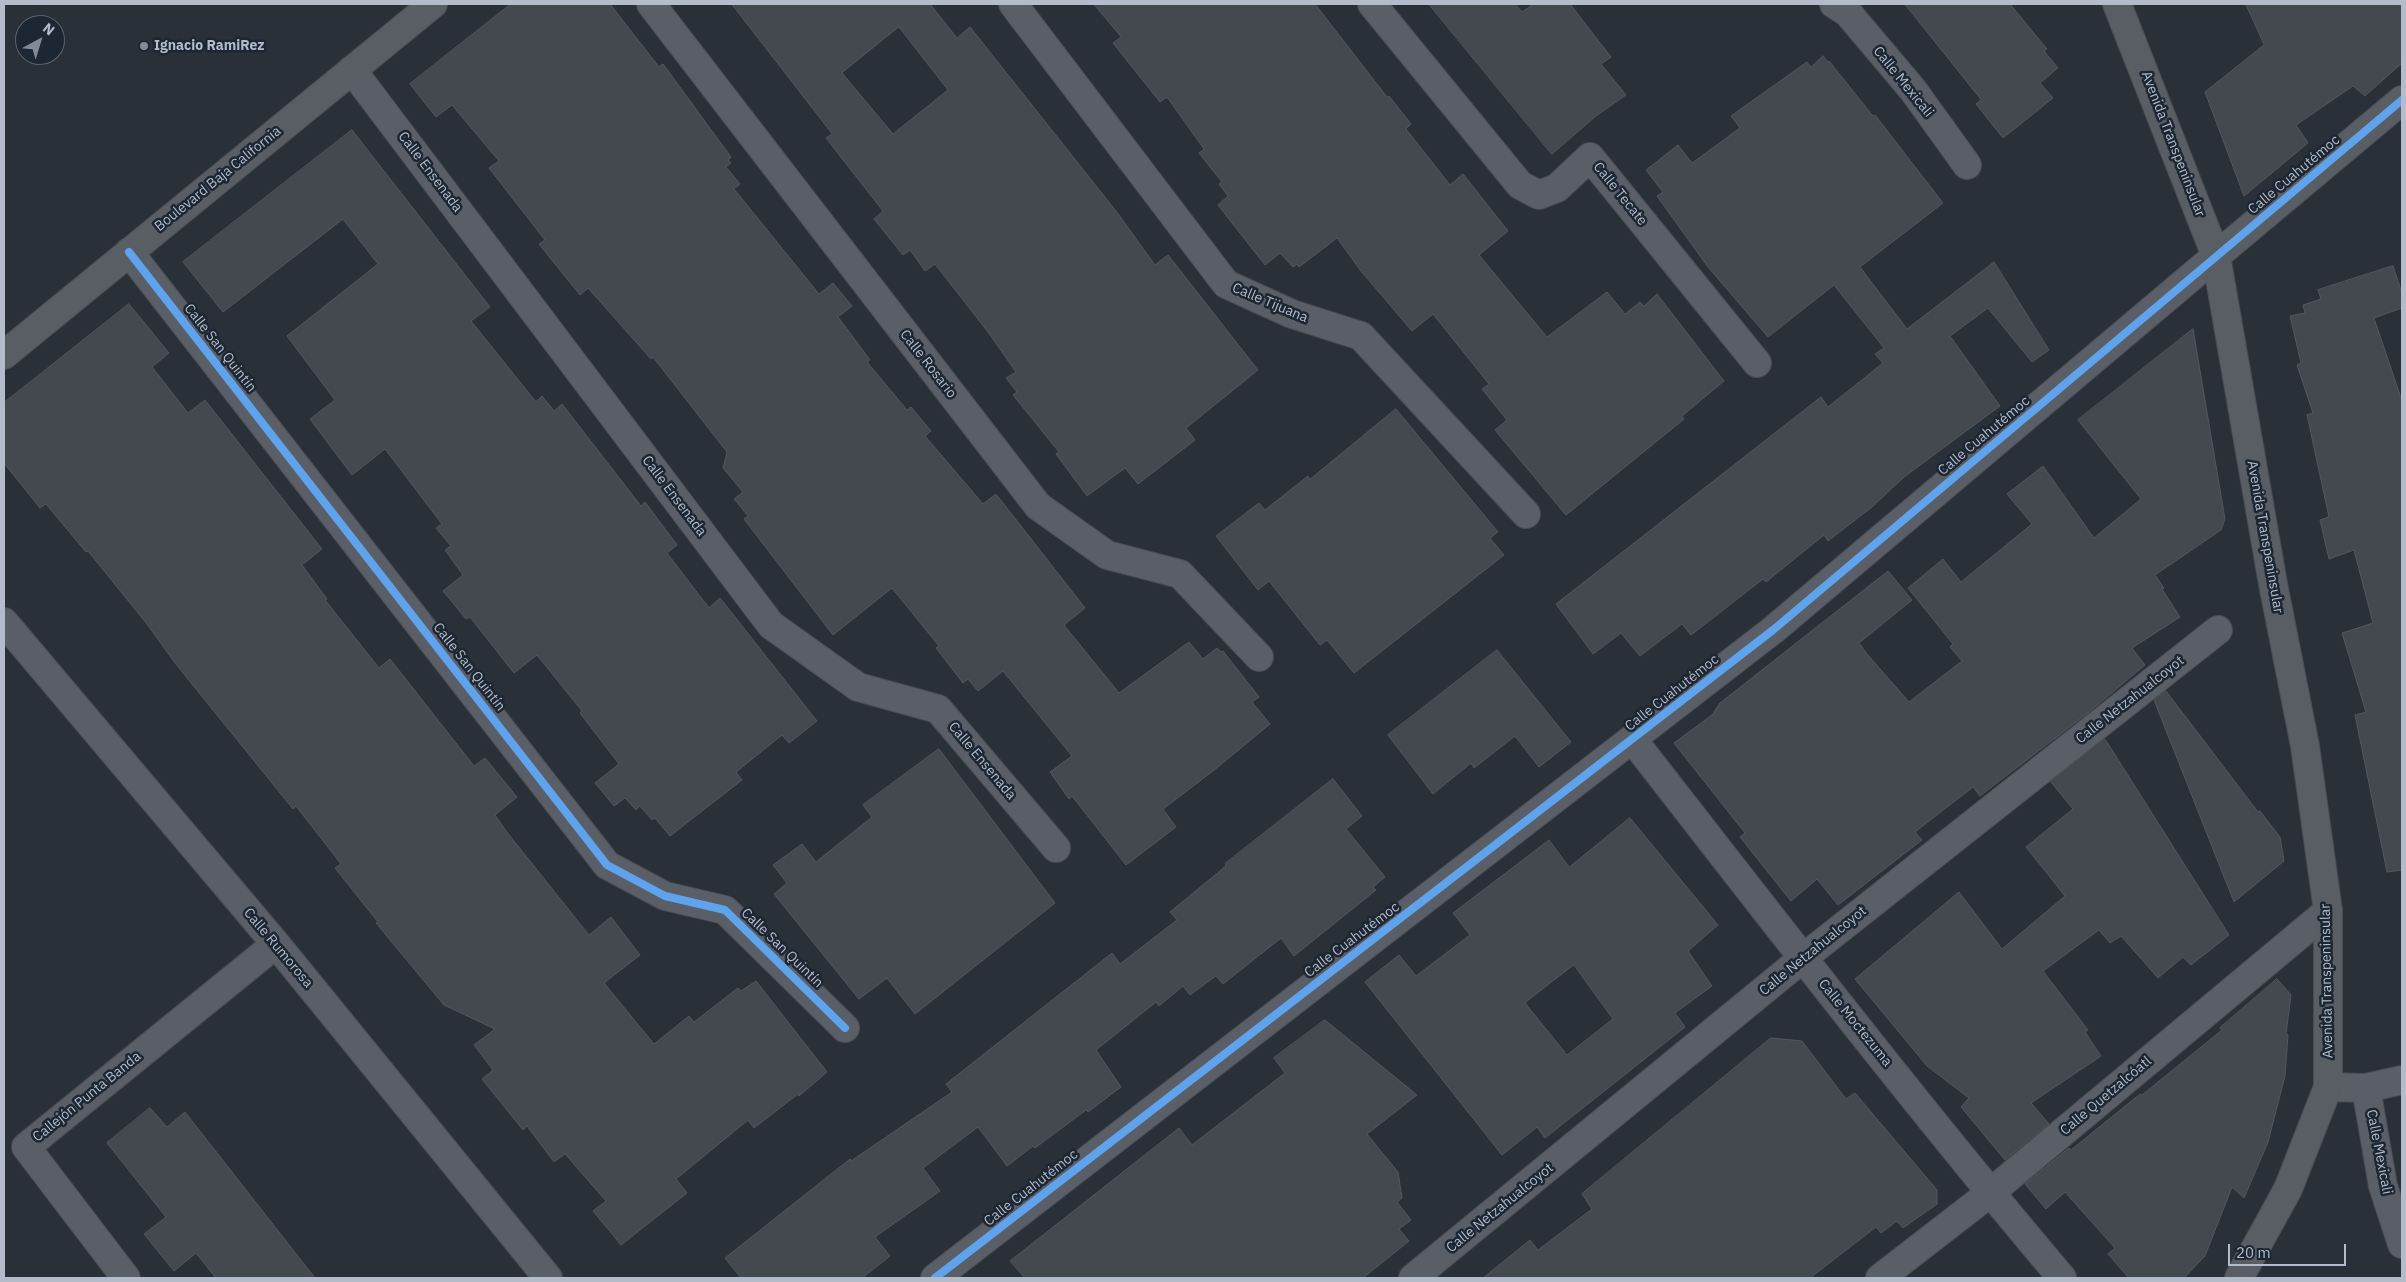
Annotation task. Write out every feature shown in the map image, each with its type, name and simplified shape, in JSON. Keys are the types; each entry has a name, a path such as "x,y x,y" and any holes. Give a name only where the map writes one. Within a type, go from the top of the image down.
{"main road":[{"name":"Boulevard Baja California","path":"4,355 433,4"},
{"name":"Avenida Transpeninsular","path":"2117,4 2216,256 2273,584 2305,746 2328,911 2328,1087"},
{"name":"Calle Cuahutémoc","path":"2216,256 2402,100"},
{"path":"2239,1278 2288,1189 2328,1087"}],"street":[{"name":"Calle Rosario","path":"651,4 1038,506 1107,555 1180,574 1258,656"},
{"name":"Calle Tijuana","path":"1013,4 1226,284 1292,314 1361,336 1526,514"},
{"name":"Calle Tecate","path":"1372,4 1520,186 1539,195 1556,188 1590,157 1758,363"},
{"name":"Calle Mexicali","path":"1834,4 1848,14 1913,90 1966,165"},
{"name":"Calle Ensenada","path":"352,70 771,625 858,687 938,709 1056,848"},
{"name":"Calle San Quintín","path":"129,252 607,864 665,896 725,910 845,1028"},
{"name":"Calle Cuahutémoc","path":"935,1278 1633,740 1780,624 2216,256"},
{"name":"Calle Rumorosa","path":"4,622 276,944 548,1278"},
{"name":"Calle Netzahualcoyot","path":"1413,1278 1803,958 2218,630"},
{"name":"Calle Moctezuma","path":"1633,740 1990,1193 2062,1278"},
{"name":"Calle Quetzalcóatl","path":"1880,1278 1990,1193 2328,911"},
{"name":"Callejón Punta Banda","path":"126,1278 26,1147 276,944"},
{"path":"2328,1087 2366,1088 2402,1080"},
{"name":"Calle Mexicali","path":"2366,1088 2383,1186 2402,1244"}],"building":[{"path":"511,4 610,4 659,67 663,64 731,157 728,160 731,163 726,167 740,184 734,189 819,294 833,283 852,306 838,317 870,360 867,362 907,410 911,407 931,431 925,436 983,504 996,494 1085,608 1064,625 1119,693 1189,642 1203,659 1217,648 1221,652 1223,651 1259,697 1252,702 1270,724 1163,809 1176,827 1126,865 1072,796 1069,799 1050,772 1072,756 1003,671 978,691 968,679 963,683 936,648 939,646 892,588 833,635 744,519 748,516 734,499 743,492 723,468 727,452 653,357 651,359 588,288 580,295 539,244 545,240 489,168 499,161 452,105 436,117 410,84"},
{"path":"732,4 930,4 957,38 970,27 1116,211 1155,265 1168,255 1258,370 1186,428 1195,440 1138,484 1125,468 1087,496 1056,454 1059,452 1013,395 1017,392 1006,378 1016,372 988,332 935,264 925,271 910,250 903,255 874,219 883,211 826,138 832,134","holes":["899,27 948,90 893,134 842,73"]},
{"path":"1094,4 1315,4 1387,97 1389,96 1411,124 1406,129 1450,185 1463,174 1508,231 1479,255 1547,337 1607,292 1625,314 1640,302 1644,306 1657,294 1724,381 1682,416 1684,419 1566,515 1495,430 1507,420 1482,389 1489,384 1433,314 1412,331 1361,271 1337,238 1299,267 1297,264 1293,267 1280,253 1265,265 1218,205 1228,196 1219,184 1222,182 1199,153 1204,149 1167,97 1160,102 1113,43 1121,37"},
{"path":"1429,4 1515,4 1522,12 1534,4 1570,4 1611,57 1601,64 1626,95 1596,116 1552,154"},
{"path":"1905,4 2010,4 2047,49 2044,51 2058,68 2040,83 2053,98 2003,138 1976,104 1981,100"},
{"path":"2246,4 2402,4 2402,63 2365,96 2353,86 2296,125 2308,143 2244,196 2205,92 2264,45"},
{"path":"1823,56 1873,116 1875,115 1943,203 1860,267 1907,329 1994,262 2049,350 2032,362 1988,308 1950,336 2000,406 1904,477 1872,507 1828,541 1824,535 1766,582 1763,579 1691,635 1682,624 1640,656 1621,633 1593,654 1556,604 1821,397 1828,407 1883,363 1875,354 1884,348 1834,285 1768,337 1708,267 1657,196 1663,192 1646,170 1678,145 1692,163 1740,128 1731,116 1807,62 1811,67"},
{"path":"352,130 490,307 471,321 536,402 542,396 554,411 562,404 641,506 645,502 677,545 667,553 709,608 720,598 817,721 789,743 782,735 736,772 742,780 670,836 655,818 652,820 640,806 636,810 625,798 614,806 595,783 619,764 580,713 582,711 537,655 514,673 470,617 466,619 443,591 463,575 445,550 451,546 436,528 442,524 385,449 352,475 310,419 335,400 287,336 378,264 343,219 223,312 183,262"},
{"path":"2393,266 2402,293 2402,308 2374,318 2402,401 2402,870 2387,872 2355,715 2366,712 2342,633 2373,623 2354,550 2329,559 2320,520 2329,517 2307,415 2313,413 2297,365 2301,363 2290,316 2305,313 2303,305 2321,299 2318,290"},
{"path":"129,304 169,353 152,367 188,413 205,400 322,549 302,565 327,599 325,600 379,668 390,659 474,766 485,758 517,797 495,815 506,831 589,935 611,917 640,955 604,983 654,1044 689,1016 694,1022 738,988 741,991 756,981 827,1072 799,1096 798,1094 754,1128 748,1120 676,1179 687,1193 621,1245 593,1211 606,1201 565,1154 554,1162 527,1126 523,1130 482,1079 493,1070 474,1045 495,1029 444,1005 376,923 378,922 335,868 341,864 296,806 293,809 175,663 147,624 88,551 86,552 46,504 40,508 4,463 4,403"},
{"path":"2193,329 2225,519 2221,530 2155,575 2180,617 2132,648 2145,665 2089,712 1980,796 1973,787 1915,832 1922,840 1838,905 1817,879 1791,901 1740,837 1745,833 1674,743 1712,715 1720,703 1888,571 1912,600 1859,643 1867,654 1909,702 1962,661 1950,647 1953,644 1908,588 1943,559 1961,582 2032,524 2007,494 2043,466 2094,538 2141,499 2078,420"},
{"path":"1396,409 1498,532 1490,538 1504,555 1354,673 1327,640 1320,645 1269,581 1258,590 1216,536 1259,503 1265,510 1308,476 1310,479"},
{"path":"1497,650 1571,742 1539,767 1515,736 1474,768 1471,763 1433,794 1388,735"},
{"path":"2166,691 2258,812 2260,811 2280,837 2284,861 2234,902 2154,700"},
{"path":"2105,739 2229,935 2191,965 2183,957 2158,978 2121,936 2110,943 2099,930 2043,971 2088,1030 2085,1032 2101,1056 2031,1103 2049,1124 2005,1160 1961,1107 1969,1098 1927,1066 1855,979 1959,892 2002,949 2065,896 2026,847 2073,809 2051,782"},
{"path":"939,749 1055,903 915,1014 887,978 859,999 774,894 787,883 773,865 802,844 816,862 872,817 863,805"},
{"path":"1333,779 1362,816 1346,829 1385,877 1373,887 1376,890 1294,956 1281,938 1223,984 1216,976 1190,995 1183,986 1159,1006 1156,1002 1096,1050 1121,1087 1088,1112 1086,1110 1035,1148 1033,1146 1007,1166 978,1127 923,1168 940,1191 875,1237 890,1256 862,1278 741,1278 725,1258 850,1159 851,1161 952,1092 946,1084 1112,953 1120,964 1177,920 1170,912 1226,866 1225,864"},
{"path":"1630,818 1718,925 1688,951 1712,986 1675,1013 1685,1027 1545,1138 1537,1127 1502,1155 1365,982 1399,955 1416,976 1470,935 1453,913 1549,840 1569,867","holes":["1574,965 1613,1019 1567,1055 1525,1003"]},
{"path":"2277,979 2291,995 2286,1034 2288,1035 2285,1076 2268,1142 2244,1198 2232,1187 2205,1256 2184,1278 2129,1278 2108,1254 2115,1248 2065,1192 2046,1209 2025,1184 2069,1148 2071,1150 2140,1094 2142,1095 2222,1030 2220,1028"},
{"path":"1325,1020 1417,1095 1367,1134 1398,1172 1402,1198 1397,1202 1411,1220 1399,1229 1409,1241 1363,1278 1025,1278 1010,1261 1179,1128 1192,1145 1285,1073 1274,1058"},
{"path":"1771,1038 1802,1041 1846,1099 1855,1093 1937,1190 1937,1204 1903,1228 1897,1221 1881,1233 1876,1227 1810,1278 1483,1278 1530,1240 1538,1250 1592,1209 1582,1194"},
{"path":"150,1108 167,1127 185,1112 315,1278 216,1278 196,1253 174,1271 144,1234 166,1217 107,1143"}],"cycle path":[{"path":"935,1278 1773,630 2402,100"},
{"path":"129,252 607,865 665,896 725,910 845,1028"}],"place":[{"name":"Ignacio RamiRez","path":"144,46"}]}
